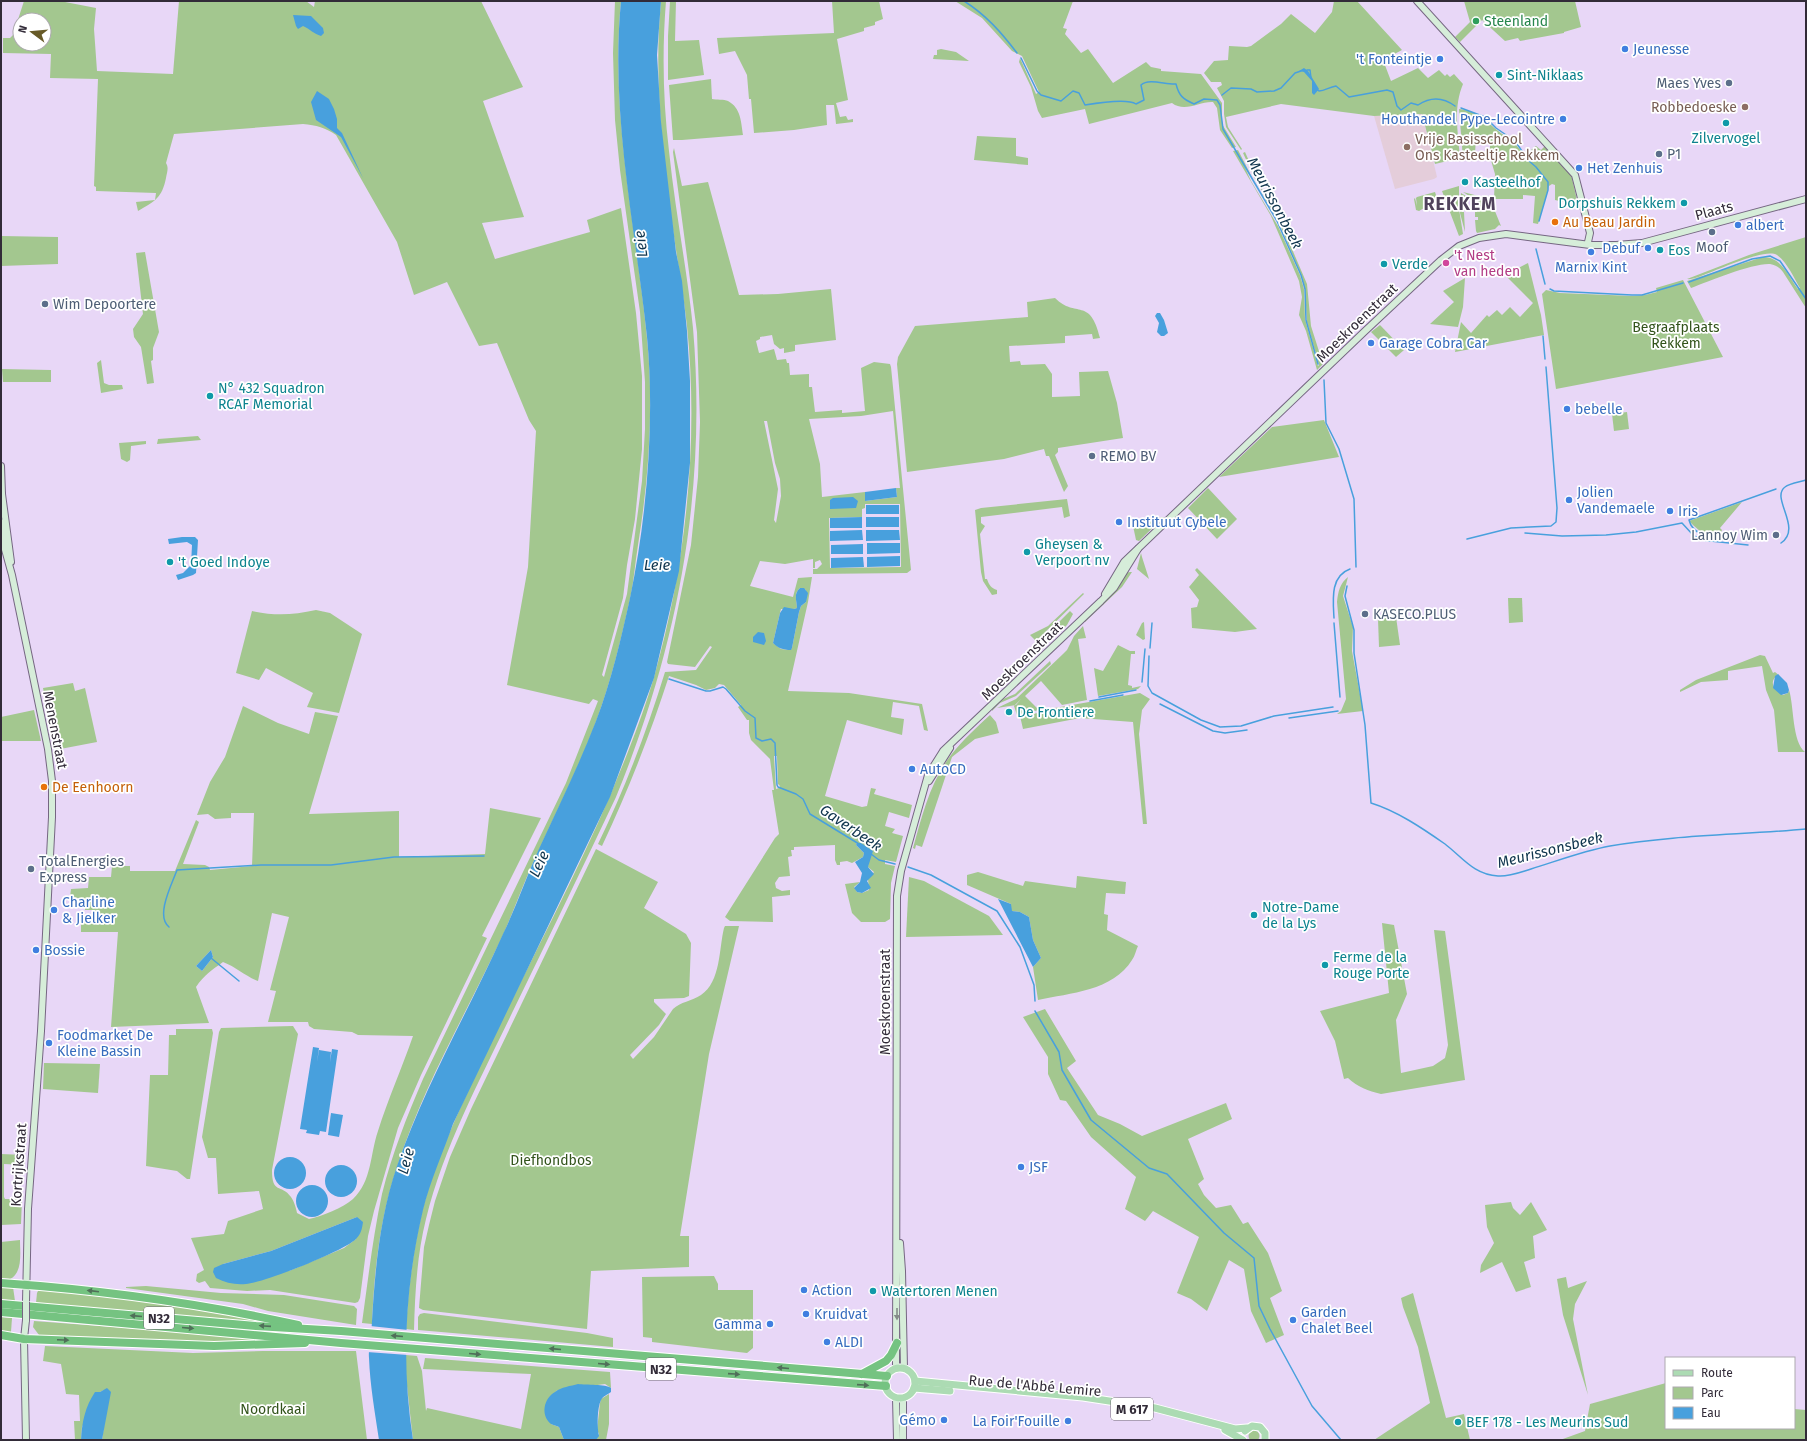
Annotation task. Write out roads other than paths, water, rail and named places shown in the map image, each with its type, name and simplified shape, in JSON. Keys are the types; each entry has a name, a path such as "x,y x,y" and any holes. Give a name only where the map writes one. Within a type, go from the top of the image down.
{"highway":[{"path":"1,1283 26,1284 207,1306 247,1313 318,1330"},
{"name":"N32","path":"1,1304 887,1376"},
{"name":"N32","path":"1,1312 338,1342 886,1386"},
{"path":"1,1336 24,1339 214,1346 338,1342"},
{"path":"862,1374 886,1361 897,1343"}],"main road":[{"path":"1417,1 1575,175 1586,221 1586,240 1589,244"},
{"name":"Plaats","path":"1667,236 1806,199"},
{"name":"Moeskroenstraat","path":"900,1369 897,1343 897,896 901,871 923,793 938,766 959,738 1101,601 1138,549 1369,327 1441,260 1459,246 1479,238 1506,234 1589,244 1629,244 1667,236"},
{"name":"Menenstraat","path":"1,466 1,513"},
{"name":"Menenstraat","path":"2,494 6,513 12,575"},
{"name":"Menenstraat","path":"1,522 4,546 12,575 52,768 52,817 47,892"},
{"name":"Kortrijkstraat","path":"26,1440 24,1339 26,1320 28,1208 40,1033 47,892"},
{"name":"Moeskroenstraat","path":"897,1215 902,1271 900,1369"},
{"path":"900,1369 911,1373 915,1385 910,1394 900,1398 890,1393 886,1386 887,1376 900,1369"},
{"name":"Rue de l'Abbé Lemire","path":"915,1385 941,1385 1079,1397 1167,1411 1235,1429 1247,1428"},
{"name":"Rue de l'Abbé Lemire","path":"915,1385 1071,1401 1146,1412 1226,1431 1244,1440 1244,1434 1247,1428"},
{"path":"897,1440 900,1398"},
{"path":"900,1398 903,1440"},
{"path":"1247,1428 1258,1426 1262,1429 1265,1437 1272,1440"}],"water":[{"name":"Leie","path":"621,1 661,1 657,55 661,122 676,252 682,281 690,381 690,463 679,571 654,678 610,797 453,1124 433,1178 423,1210 417,1239 409,1296 406,1353 409,1411 413,1440 379,1440 370,1378 369,1349 379,1243 391,1185 420,1107 508,924 538,851 596,721 615,660 636,567 648,468 650,401 647,337 621,127 618,43"},
{"path":"293,15 311,16 323,28 324,33 321,36 303,26 298,29"},
{"path":"1304,68 1308,71 1319,89 1314,95 1312,93 1312,81 1304,72 1299,71"},
{"path":"317,91 329,99 337,119 337,128 342,133 363,178 341,137 316,120 311,102"},
{"path":"1157,313 1160,313 1164,320 1168,333 1164,336 1161,336 1157,332 1159,323 1155,316"},
{"path":"896,488 897,497 865,501 865,492"},
{"path":"853,497 858,501 856,508 830,509 830,500 833,498"},
{"path":"866,505 899,505 899,514 866,514"},
{"path":"862,517 862,528 830,528 830,518"},
{"path":"866,517 899,517 899,527 866,527"},
{"path":"862,530 863,540 830,541 830,531"},
{"path":"866,530 899,530 900,540 866,541"},
{"path":"195,537 198,540 196,573 178,580 176,575 183,573 191,565 192,545 187,542 169,544 168,539"},
{"path":"867,543 900,543 900,553 867,554"},
{"path":"863,544 863,554 831,554 831,545"},
{"path":"900,556 900,566 867,567 867,557"},
{"path":"863,557 864,567 831,568 831,558"},
{"path":"800,588 804,588 808,593 806,602 801,606 799,612 792,648 791,650 783,649 773,643 780,613 784,607 794,609 797,608 796,595"},
{"path":"758,632 764,633 766,641 764,645 753,642 753,637"},
{"path":"1778,674 1787,683 1789,690 1788,693 1781,695 1773,688 1775,676"},
{"path":"857,843 861,843 873,851 868,867 874,874 867,881 871,888 862,893 857,892 854,888 860,882 862,873 855,862 863,857 864,853 856,845"},
{"path":"998,899 1011,904 1012,911 1020,912 1029,917 1033,940 1041,958 1033,967"},
{"path":"211,950 213,957 202,971 196,966"},
{"path":"313,1047 319,1048 317,1062 319,1050 331,1052 330,1062 332,1049 338,1050 326,1132 320,1131 319,1135 306,1133 307,1130 300,1129"},
{"path":"331,1113 343,1115 339,1137 328,1135"},
{"path":"290,1157 296,1158 303,1164 306,1173 305,1179 299,1186 290,1189 284,1188 277,1182 274,1173 275,1167 281,1160"},
{"path":"341,1165 347,1166 354,1172 357,1181 356,1187 350,1194 341,1197 335,1196 328,1190 325,1181 326,1175 332,1168"},
{"path":"312,1185 318,1186 325,1192 328,1201 327,1207 321,1214 312,1217 306,1216 299,1210 296,1201 297,1195 303,1188"},
{"path":"357,1217 363,1222 361,1231 356,1239 336,1251 285,1272 255,1282 242,1284 220,1280 216,1278 213,1272 214,1268 223,1264 271,1251"},
{"path":"578,1384 600,1385 611,1388 611,1392 601,1400 598,1418 599,1436 596,1440 564,1440 559,1427 551,1424 545,1416 546,1402 551,1395 557,1390"},
{"path":"107,1388 111,1392 102,1440 81,1440 83,1421 89,1403 95,1392 100,1392"}],"waterway":[{"path":"964,1 993,24 1017,53"},
{"name":"Meurissonbeek","path":"1021,58 1037,91 1041,95 1061,101 1073,91 1079,93 1085,105 1119,101 1132,102 1136,104 1144,100 1141,85 1148,82 1176,84 1182,97 1194,104 1204,99 1217,100 1220,105 1223,129 1277,221 1301,275 1305,289 1306,320 1318,364"},
{"path":"1307,70 1310,70 1311,78"},
{"path":"1222,95 1231,88 1251,89 1257,92 1274,91 1281,88 1295,73 1301,71"},
{"path":"1316,89 1321,91 1336,86 1349,97 1387,90 1393,92 1397,106 1401,110 1411,103 1418,105 1432,99 1446,101 1455,106"},
{"path":"1461,108 1485,117 1496,128 1515,141 1529,161 1548,182 1548,190 1539,221"},
{"path":"1536,249 1545,284"},
{"path":"1689,282 1752,259 1770,256 1780,261 1806,299"},
{"path":"1550,289 1554,291 1642,295 1683,283"},
{"path":"1543,336 1545,359"},
{"path":"1467,539 1511,528 1551,526 1556,522 1557,508 1546,367"},
{"name":"Meurissonbeek","path":"1324,380 1326,423 1339,449 1354,499 1356,567"},
{"path":"1781,543 1787,537 1789,529 1781,498 1781,492 1787,486 1806,480"},
{"path":"1725,538 1709,537 1698,533 1694,530 1689,520 1776,489"},
{"path":"1525,533 1562,536 1606,535 1636,532 1682,523 1693,535 1701,540 1748,545"},
{"path":"1334,618 1334,589 1339,577 1350,569"},
{"name":"Meurissonsbeek","path":"1347,586 1345,596 1354,630 1354,653 1365,725 1371,803 1400,815 1418,826 1445,844 1475,869 1490,875 1506,876 1580,853 1634,842 1683,837 1806,829"},
{"path":"1150,648 1152,623"},
{"path":"1334,623 1340,697"},
{"path":"1142,682 1145,649"},
{"path":"1149,656 1148,686 1152,693 1201,720 1220,727 1241,726 1274,716 1333,707"},
{"name":"Gaverbeek","path":"669,679 706,691 723,687 726,689 745,711 755,718 756,738 762,741 771,739 775,743 778,787 796,794 803,799 810,814 859,844"},
{"path":"1099,697 1136,690"},
{"path":"1090,701 1123,695"},
{"path":"1160,704 1213,731 1225,733 1247,730"},
{"path":"1289,718 1338,711"},
{"name":"Gaverbeek","path":"871,854 879,860 895,864"},
{"path":"169,927 165,922 164,908 177,870 261,865 331,865 394,857 484,856"},
{"path":"908,867 931,875 997,911 1020,947 1034,985 1035,1001"},
{"path":"211,958 239,981"},
{"path":"1035,1011 1059,1052 1062,1070 1091,1120 1149,1168 1167,1174 1224,1233 1254,1258 1259,1306 1312,1406 1341,1440"}],"place":[{"name":"Steenland","path":"1476,21"},
{"name":"Jeunesse","path":"1625,49"},
{"name":"'t Fonteintje","path":"1440,59"},
{"name":"Sint-Niklaas","path":"1499,75"},
{"name":"Maes Yves","path":"1729,83"},
{"name":"Robbedoeske","path":"1745,107"},
{"name":"Houthandel Pype-Lecointre","path":"1563,119"},
{"name":"Zilvervogel","path":"1726,123"},
{"name":"Vrije Basisschool Ons Kasteeltje Rekkem","path":"1407,147"},
{"name":"P1","path":"1659,154"},
{"name":"Het Zenhuis","path":"1579,168"},
{"name":"Kasteelhof","path":"1465,182"},
{"name":"Dorpshuis Rekkem","path":"1684,203"},
{"name":"Au Beau Jardin","path":"1555,222"},
{"name":"albert","path":"1738,225"},
{"name":"Moof","path":"1712,232"},
{"name":"Debuf","path":"1648,248"},
{"name":"Eos","path":"1660,250"},
{"name":"Marnix Kint","path":"1591,252"},
{"name":"'t Nest van heden","path":"1446,263"},
{"name":"Verde","path":"1384,264"},
{"name":"Wim Depoortere","path":"45,304"},
{"name":"Garage Cobra Car","path":"1371,343"},
{"name":"N° 432 Squadron RCAF Memorial","path":"210,396"},
{"name":"bebelle","path":"1567,409"},
{"name":"REMO BV","path":"1092,456"},
{"name":"Jolien Vandemaele","path":"1569,500"},
{"name":"Iris","path":"1670,511"},
{"name":"Instituut Cybele","path":"1119,522"},
{"name":"Lannoy Wim","path":"1776,535"},
{"name":"Gheysen & Verpoort nv","path":"1027,552"},
{"name":"'t Goed Indoye","path":"170,562"},
{"name":"KASECO.PLUS","path":"1365,614"},
{"name":"De Frontiere","path":"1009,712"},
{"name":"AutoCD","path":"912,769"},
{"name":"De Eenhoorn","path":"44,787"},
{"name":"TotalEnergies Express","path":"31,869"},
{"name":"Charline & Jielker","path":"54,910"},
{"name":"Notre-Dame de la Lys","path":"1254,915"},
{"name":"Bossie","path":"36,950"},
{"name":"Ferme de la Rouge Porte","path":"1325,965"},
{"name":"Foodmarket De Kleine Bassin","path":"49,1043"},
{"name":"JSF","path":"1021,1167"},
{"name":"Action","path":"804,1290"},
{"name":"Watertoren Menen","path":"873,1291"},
{"name":"Kruidvat","path":"806,1314"},
{"name":"Garden Chalet Beel","path":"1293,1320"},
{"name":"Gamma","path":"770,1324"},
{"name":"ALDI","path":"827,1342"},
{"name":"Gémo","path":"944,1420"},
{"name":"La Foir'Fouille","path":"1068,1421"},
{"name":"BEF 178 - Les Meurins Sud","path":"1458,1422"}],"district":[{"name":"REKKEM","path":"1460,204"}],"park label":[{"name":"Begraafplaats Rekkem","path":"1676,336"},
{"name":"Diefhondbos","path":"551,1160"},
{"name":"Noordkaai","path":"273,1409"}]}
